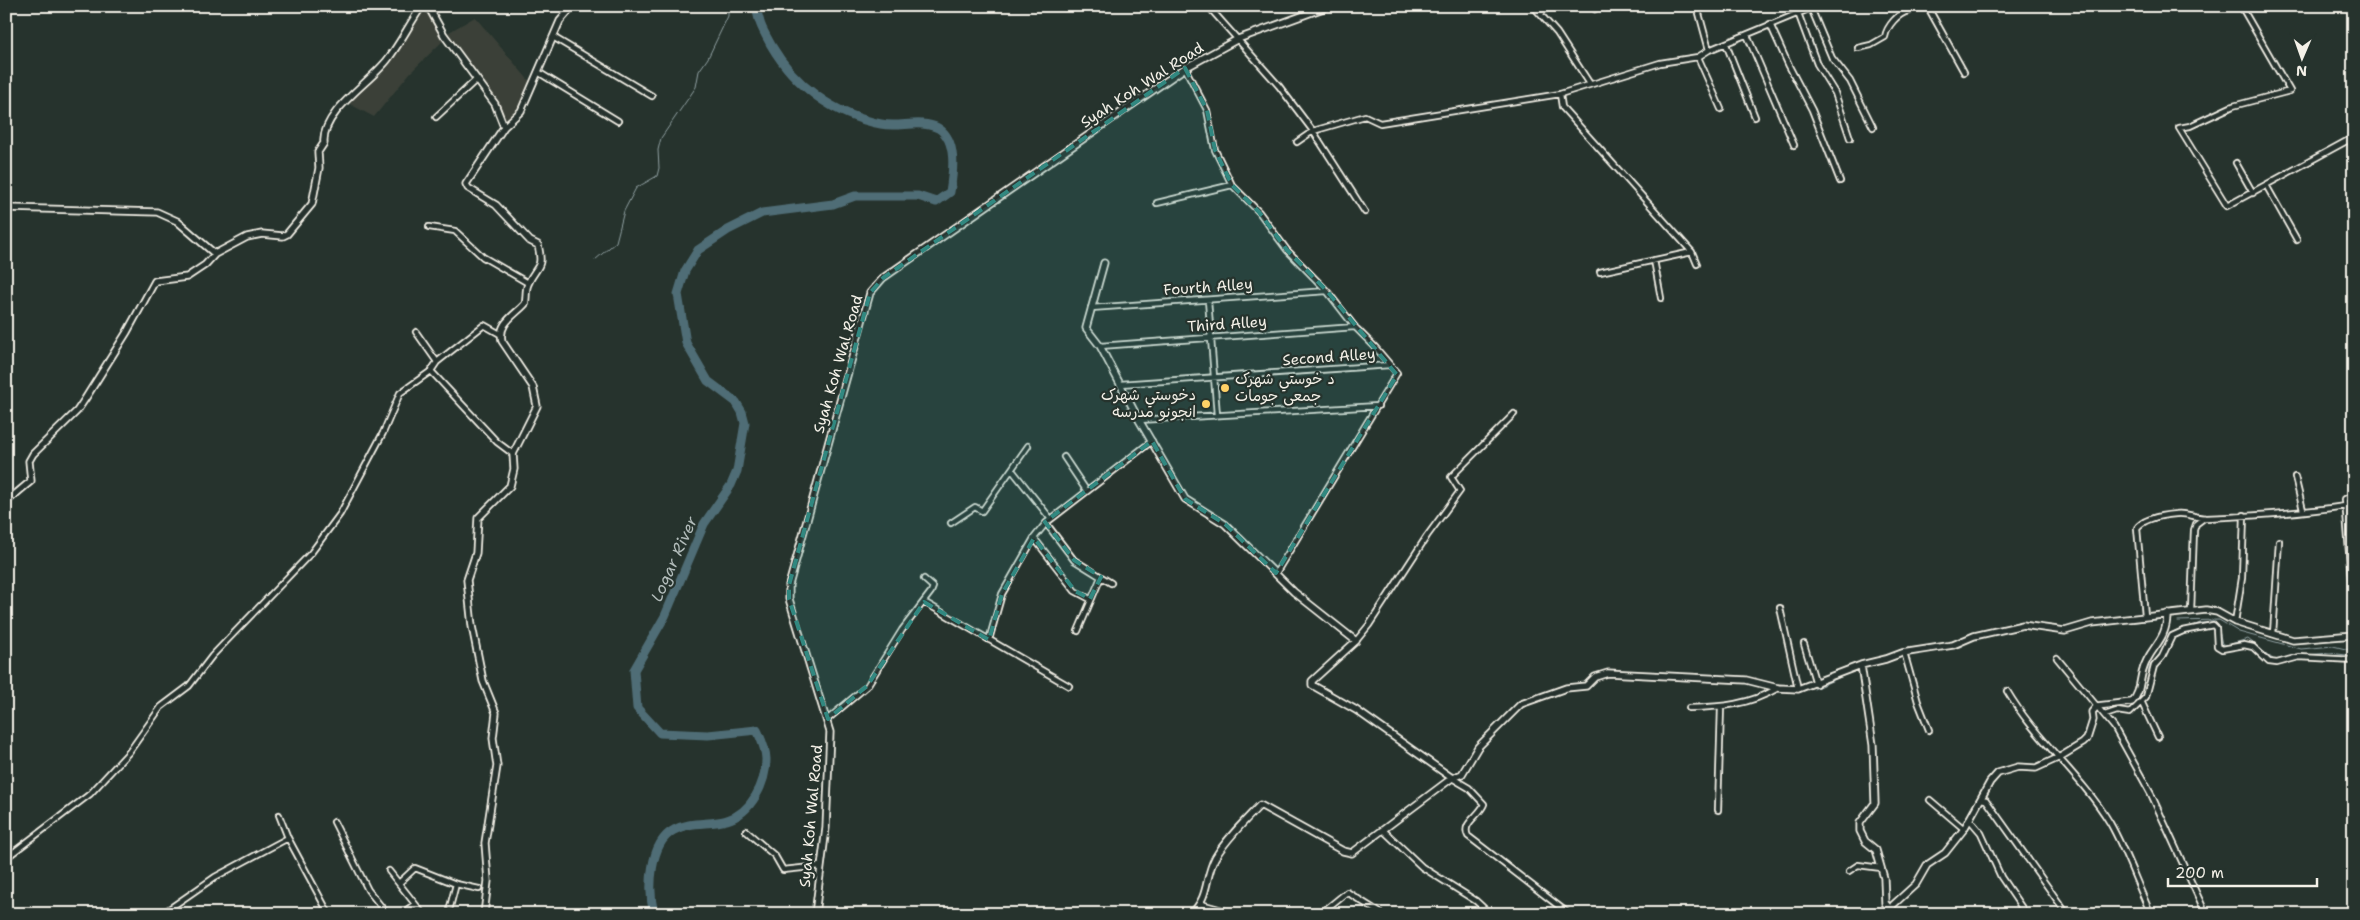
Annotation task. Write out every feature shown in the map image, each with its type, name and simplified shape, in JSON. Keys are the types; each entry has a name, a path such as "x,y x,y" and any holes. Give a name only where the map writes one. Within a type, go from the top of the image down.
{"street":[{"path":"6,502 31,481 29,460 38,447 76,411 85,399 127,332 155,281 187,277 205,265 215,254 238,240 253,235 283,236 312,204 319,168 318,152 324,143 323,134 342,105 388,60 422,6"},
{"path":"428,6 444,35 495,104 504,127"},
{"path":"484,914 488,881 485,844 497,776 493,738 496,713 482,682 472,626 467,580 476,553 478,518 510,486 514,470 513,454 534,413 537,401 533,387 502,342 500,334 502,326 526,304 528,283 541,262 538,245 530,241 496,205 466,186 478,164 504,127 521,111 560,21 573,6"},
{"name":"Syah Koh Wal Road","path":"815,914 831,747 828,719 789,598 789,585 870,294 883,278 1186,68 1238,39 1329,6"},
{"path":"1533,6 1557,33 1590,84"},
{"path":"1540,14 1550,6"},
{"path":"1697,6 1709,50"},
{"path":"1858,48 1872,45 1885,37 1887,29 1902,12 1909,11 1908,6"},
{"path":"1930,6 1930,10 1964,72"},
{"path":"2241,6 2290,91 2233,106 2190,126 2179,128 2228,206 2354,138"},
{"path":"1210,7 1279,86 1313,131 1365,212"},
{"path":"1298,142 1313,131 1365,116 1380,123 1391,122 1560,94 1660,63 1698,57 1709,50 1814,7 1832,58 1850,80 1873,127"},
{"path":"1798,13 1817,64 1835,93 1850,138"},
{"path":"1770,24 1812,110 1840,181"},
{"path":"1747,35 1794,145"},
{"path":"553,38 652,96"},
{"path":"1726,44 1755,117"},
{"path":"1698,57 1721,109"},
{"path":"1186,68 1207,110 1215,150 1232,185 1259,212 1287,250 1327,292 1355,327 1396,371 1396,375 1378,406 1276,573"},
{"path":"538,72 618,121"},
{"path":"436,117 477,79"},
{"path":"1560,94 1562,107 1692,252 1697,264"},
{"path":"2236,163 2253,193"},
{"path":"1156,203 1232,185"},
{"path":"2266,185 2297,240"},
{"path":"6,208 157,212 178,221 215,254"},
{"path":"429,227 455,231 482,258 528,283"},
{"path":"1600,272 1692,252"},
{"path":"1654,260 1661,298"},
{"path":"1104,263 1086,328 1100,346 1139,420 1185,499 1225,524 1294,592 1356,641"},
{"name":"Fourth Alley","path":"1092,308 1327,292"},
{"path":"1208,300 1217,415"},
{"path":"6,858 90,794 130,752 161,707 189,686 212,656 311,553 340,514 383,433 400,393 431,371 437,362 484,325 500,334"},
{"name":"Third Alley","path":"1100,346 1355,327"},
{"path":"416,332 437,362"},
{"name":"Second Alley","path":"1120,384 1390,365"},
{"path":"431,371 498,442 513,454"},
{"path":"1139,420 1378,406"},
{"path":"1514,414 1451,477 1460,491 1427,536 1369,625 1356,641 1312,681 1312,686 1356,710 1469,788 1484,804 1467,825 1466,832 1468,836 1569,914"},
{"path":"989,640 1002,594 1034,538 1050,518 1152,441"},
{"path":"952,522 975,507 982,511 1028,446"},
{"path":"1064,457 1086,490"},
{"path":"1012,470 1050,518"},
{"path":"2295,477 2303,510"},
{"path":"2354,495 2345,499 2354,619"},
{"path":"2145,616 2137,526 2157,518 2179,513 2204,518 2345,506"},
{"path":"2235,622 2242,578 2244,515"},
{"path":"2191,611 2194,530 2196,524 2204,518"},
{"path":"1046,523 1074,560 1111,584"},
{"path":"1034,538 1075,591 1090,599"},
{"path":"2273,634 2279,541"},
{"path":"1078,632 1090,599 1101,577"},
{"path":"828,719 867,686 902,630 933,587 924,579"},
{"path":"924,602 1069,686"},
{"path":"1780,608 1798,689"},
{"path":"1191,914 1201,904 1215,858 1240,826 1260,805 1343,851 1352,853 1452,778 1462,774 1478,747 1521,704 1566,688 1586,686 1595,677 1608,673 1746,680 1778,688 1798,689 1904,652 1953,645 1974,636 2023,625 2065,631 2092,623 2191,611 2217,612 2235,622 2293,640 2354,635"},
{"path":"1861,668 1872,745 1875,804 1860,823 1860,832 1865,841 1876,850 1884,878 1885,902 1891,912 1899,898 1916,884 1927,865 1945,854 1964,829 1990,782 1998,773 2018,768 2036,768 2060,757 2086,739 2093,720 2092,712 2097,706 2132,702 2139,694 2143,668 2166,630 2167,614"},
{"path":"2105,715 2118,711 2130,713 2142,703 2146,697 2154,666 2162,657 2172,636 2206,625 2214,625 2216,628 2217,646 2222,649 2244,645 2253,647 2270,662 2277,663 2298,658 2354,660"},
{"path":"1804,644 1816,684"},
{"path":"1904,652 1918,702 1929,730"},
{"path":"2057,658 2114,727 2151,794 2206,914"},
{"path":"1689,708 1728,707 1766,695 1778,688"},
{"path":"2007,691 2019,712 2060,757 2110,823 2151,914"},
{"path":"2142,703 2158,737"},
{"path":"1718,810 1721,707"},
{"path":"1981,799 1986,800 2067,914"},
{"path":"1930,800 1964,829"},
{"path":"279,815 288,838 329,914"},
{"path":"1969,819 1981,833 2001,877 2026,914"},
{"path":"334,822 368,890 387,914"},
{"path":"1383,830 1422,866 1476,901 1490,914"},
{"path":"746,831 775,856 783,870 821,866"},
{"path":"166,911 215,877 288,838"},
{"path":"1850,871 1858,865 1881,868"},
{"path":"399,883 416,868 456,884 479,889"},
{"path":"389,871 423,914"},
{"path":"450,907 456,884"},
{"path":"1320,914 1347,892 1382,914"},
{"path":"401,914 415,904"},
{"path":"1201,904 1222,908 1236,914"}],"highlighted area":[{"path":"1185,68 1207,110 1215,150 1232,185 1259,212 1287,250 1327,291 1397,375 1276,573 1225,524 1185,499 1152,441 1045,522 1074,560 1101,577 1090,599 1075,591 1034,538 1002,594 989,640 924,602 867,686 828,719 789,599 789,585 870,293 883,278"}],"shaded area":[{"path":"422,6 428,6 444,35 475,17 531,83 525,104 504,127 501,117 446,38 410,73 374,117 346,102 377,70"}],"waterway":[{"path":"595,260 616,242 624,211 636,188 657,176 659,168 658,150 661,138 696,87 699,71 708,58 728,16 726,6"},
{"name":"Logar River","path":"654,914 651,880 652,868 659,845 666,836 680,827 727,820 743,811 756,796 760,787 766,759 757,730 708,735 660,733 637,708 634,670 665,616 704,524 731,485 737,471 745,423 742,412 736,402 708,381 686,343 678,294 685,271 698,250 728,230 762,213 833,204 855,196 918,196 936,202 950,192 952,176 953,157 949,140 938,128 924,124 888,125 864,120 832,106 804,86 781,60 771,45 763,31 757,6"},
{"path":"2043,631 2066,634 2091,626 2157,620"},
{"path":"2177,621 2219,620 2239,632 2301,649 2333,646 2354,651"},
{"path":"2186,629 2200,623 2214,622 2218,626 2222,644 2227,645 2248,639 2274,660 2298,655"},
{"path":"1947,649 1960,647 1967,642"},
{"path":"2148,682 2149,667 2162,651"},
{"path":"2305,655 2330,653 2354,656"},
{"path":"1872,665 1904,656"},
{"path":"1814,689 1856,670"},
{"path":"2122,710 2129,710 2139,701"},
{"path":"2103,713 2110,708 2118,709"}],"place":[{"name":"د خوستي شهرک جمعی جومات","path":"1225,388"},
{"name":"دخوستي شهرک انجونو مدرسه","path":"1206,404"}]}
